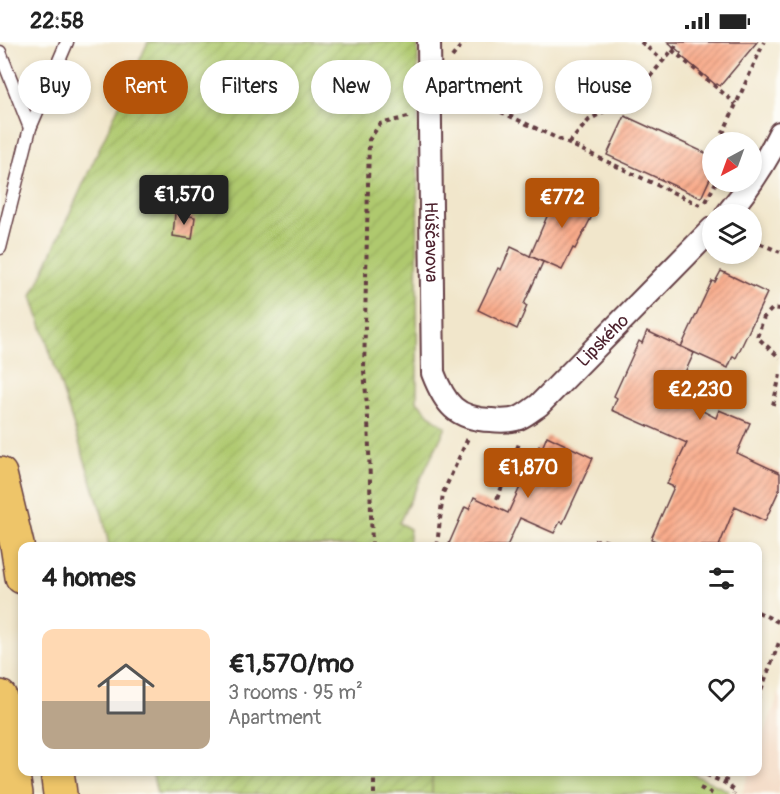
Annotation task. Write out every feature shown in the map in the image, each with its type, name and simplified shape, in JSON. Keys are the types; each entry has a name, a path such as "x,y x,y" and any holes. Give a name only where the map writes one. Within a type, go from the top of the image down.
{"highway":[{"path":"0,474 18,551"},
{"path":"0,697 6,748 16,794"},
{"path":"58,776 60,794"}],"street":[{"name":"Húščavova","path":"429,42 429,60"},
{"name":"Húščavova","path":"429,114 433,373 440,392 456,412 478,420"},
{"path":"736,204 769,155 780,133"},
{"name":"Lipského","path":"478,420 500,421 520,418 539,405 702,239"}],"lane":[{"path":"0,248 30,128 67,42"},
{"path":"0,52 30,128"}],"path":[{"path":"451,58 464,42"},
{"path":"641,42 663,61"},
{"path":"569,143 589,120 608,109 626,105 679,42"},
{"path":"723,132 764,42"},
{"path":"672,50 736,104"},
{"path":"372,542 368,418 364,371 369,140 380,124 421,114"},
{"path":"507,114 702,206"},
{"path":"762,244 780,252"},
{"path":"780,309 773,308 764,317 757,337 780,358"},
{"path":"773,405 780,375"},
{"path":"437,542 443,493 478,420"},
{"path":"497,499 521,439"},
{"path":"591,542 598,540 610,542"},
{"path":"762,614 780,623"},
{"path":"762,687 780,640"},
{"path":"374,776 374,794"},
{"path":"709,776 724,783 735,791 734,794"},
{"path":"724,783 727,776"},
{"path":"700,788 713,794"}],"shaded area":[{"path":"780,691 780,794 742,794 748,776 762,776 762,741"}],"green space":[{"path":"148,42 418,42 418,60 403,60 403,114 418,114 417,401 433,418 446,427 399,523 410,529 408,542 108,542 103,517 32,296 115,114 188,114 188,60 140,60"},
{"path":"153,776 432,776 432,794 157,794"},
{"path":"432,776 697,776 729,791 728,794 432,794"}],"building":[{"path":"668,42 757,42 720,86 680,55 681,53"},
{"path":"625,116 702,151 704,192 701,198 607,155"},
{"path":"555,190 596,208 562,270 530,256 548,214 545,212"},
{"path":"175,213 195,217 192,239 173,236"},
{"path":"511,247 543,262 524,304 527,306 517,329 478,310 498,268 501,270"},
{"path":"721,271 767,293 736,358 733,356 728,368 682,347 694,353 674,396 716,418 719,410 750,423 737,453 780,473 780,488 765,521 735,507 721,542 657,542 651,539 674,487 667,484 687,443 612,410 617,398 614,396 639,341 642,343 647,331 681,347 712,281 715,282"},
{"path":"547,436 593,458 563,523 560,522 554,533 520,518 509,542 450,542 465,507 469,509 474,497 508,513 539,446 542,448"}]}
